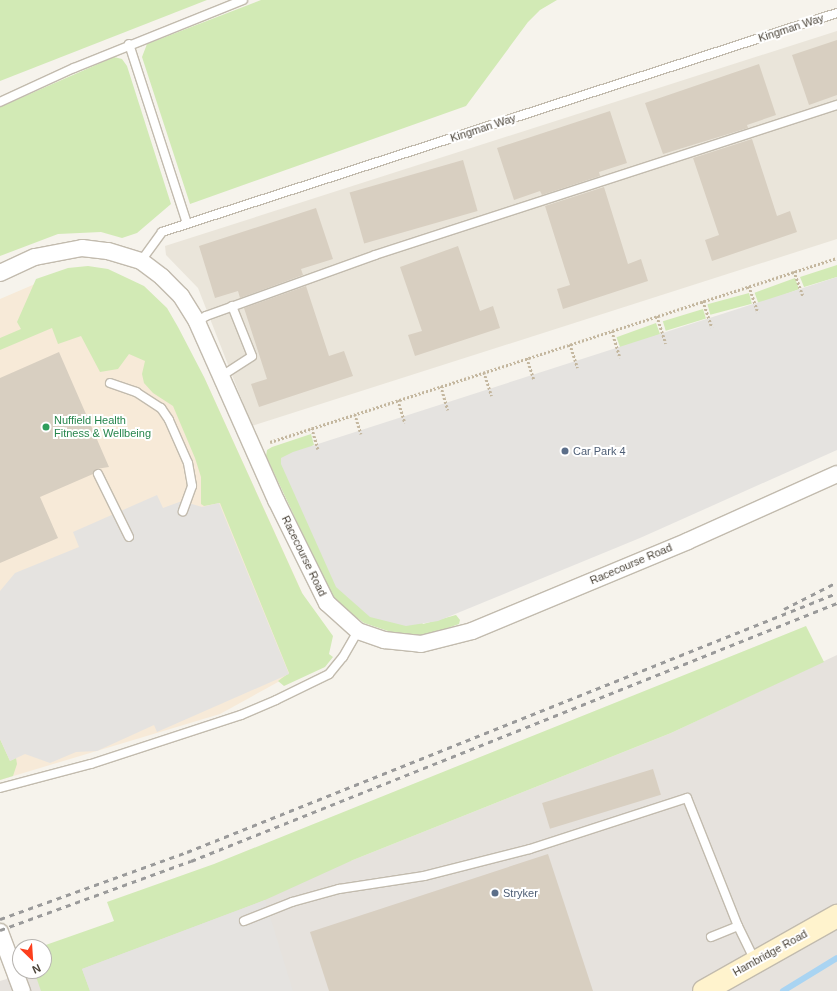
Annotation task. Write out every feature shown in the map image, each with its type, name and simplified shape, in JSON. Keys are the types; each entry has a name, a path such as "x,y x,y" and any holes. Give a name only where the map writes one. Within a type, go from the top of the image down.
{"main road":[{"name":"Hambridge Road","path":"704,991 837,916"}],"street":[{"name":"Racecourse Road","path":"0,273 35,257 82,248 108,251 140,261 181,296 197,322 220,377 318,588 327,603 358,631 384,640 421,644 472,631 688,541 837,474"},
{"path":"0,932 22,991"}],"lane":[{"path":"0,102 130,44 243,0"},
{"name":"Kingman Way","path":"140,261 162,232 837,13"},
{"path":"130,44 187,224"},
{"path":"197,322 206,316 232,306 375,255 837,105"},
{"path":"220,377 252,356 232,306"},
{"path":"110,383 136,392 161,408 169,420 188,463 192,486 183,511"},
{"path":"98,474 129,537"},
{"path":"0,788 91,764 242,714 276,700 329,674 336,667 358,631"},
{"path":"244,921 292,902 339,889 424,876 530,849 687,798 738,926 756,961"},
{"path":"711,937 738,926"}],"path":[{"path":"252,447 837,258"},
{"path":"794,271 803,296"},
{"path":"749,286 758,312"},
{"path":"703,301 712,327"},
{"path":"657,316 666,344"},
{"path":"612,331 620,358"},
{"path":"570,344 578,368"},
{"path":"527,358 534,380"},
{"path":"484,372 492,396"},
{"path":"441,386 448,410"},
{"path":"398,400 405,423"},
{"path":"355,414 361,434"},
{"path":"312,428 318,449"}],"shaded area":[{"path":"837,31 837,239 252,426 198,288 166,255 165,246"},
{"path":"70,269 204,377 315,621 318,660 220,714 0,780 0,299"},
{"name":"Car Park 4","path":"837,277 837,450 640,538 438,621 406,626 370,617 336,587 281,464 281,458 293,452"},
{"path":"157,495 163,508 182,501 202,507 219,503 289,674 157,732 154,725 97,751 76,752 50,763 25,754 10,761 0,739 0,591 15,573 79,547 73,532"},
{"path":"837,655 837,991 0,991 0,981 12,977 12,979 52,979 52,968 353,860 671,733"},
{"path":"265,900 293,991 90,991 82,969"}],"green space":[{"path":"0,0 207,0 0,81"},
{"path":"261,0 557,0 540,10 528,22 466,106 190,204 142,57 147,44"},
{"path":"114,57 122,59 127,66 171,204 137,233 122,238 101,232 58,234 0,256 0,107"},
{"path":"837,265 837,277 804,287 800,277"},
{"path":"88,266 108,269 144,286 167,308 204,377 302,593 333,636 329,654 333,657 325,667 284,686 278,681 289,673 220,503 204,506 201,504 201,477 195,458 173,406 153,393 144,383 142,374 145,361 129,354 118,369 100,372 81,336 58,344 52,328 0,350 0,338 21,329 17,322 36,279 68,268"},
{"path":"795,278 799,289 759,304 755,293"},
{"path":"749,293 752,304 710,315 707,304"},
{"path":"703,309 706,319 666,331 663,321"},
{"path":"656,323 660,334 621,349 617,337"},
{"path":"311,434 314,445 312,446 423,624 456,615 460,620 459,624 425,636 397,634 364,623 340,605 331,594 266,456 267,450 272,447"},
{"path":"806,626 824,662 671,733 353,860 265,900 82,969 90,991 41,991 37,979 52,979 52,943 114,921 107,902 214,864"},
{"path":"0,739 10,761 16,758 17,764 13,776 0,780"}],"building":[{"path":"837,40 837,95 809,105 792,55"},
{"path":"759,64 776,115 747,125 748,128 663,154 645,103"},
{"path":"610,111 627,163 599,172 600,176 542,195 540,191 514,200 497,148"},
{"path":"752,139 777,216 790,211 797,232 712,261 705,240 719,235 693,158"},
{"path":"463,160 478,211 364,243 350,193"},
{"path":"604,187 628,264 641,259 648,281 563,309 557,289 570,285 545,206"},
{"path":"316,208 333,259 301,269 303,275 240,298 238,291 215,298 199,246"},
{"path":"458,246 480,311 493,306 500,328 415,356 408,335 422,331 400,267"},
{"path":"306,286 329,356 344,351 353,376 259,407 251,384 267,379 244,308"},
{"name":"Nuffield Health Fitness & Wellbeing","path":"59,352 109,467 96,469 93,474 40,497 58,538 0,563 0,378"},
{"path":"653,769 661,795 550,829 542,803"},
{"name":"Stryker","path":"548,854 593,991 329,991 310,932"}],"waterway":[{"path":"783,991 837,958"}],"railway":[{"path":"784,609 837,582"},
{"path":"0,919 187,852 837,593"},
{"path":"0,930 191,861 837,603"}],"place":[{"name":"Nuffield Health Fitness & Wellbeing","path":"46,427"},
{"name":"Car Park 4","path":"565,451"},
{"name":"Stryker","path":"495,893"}]}
